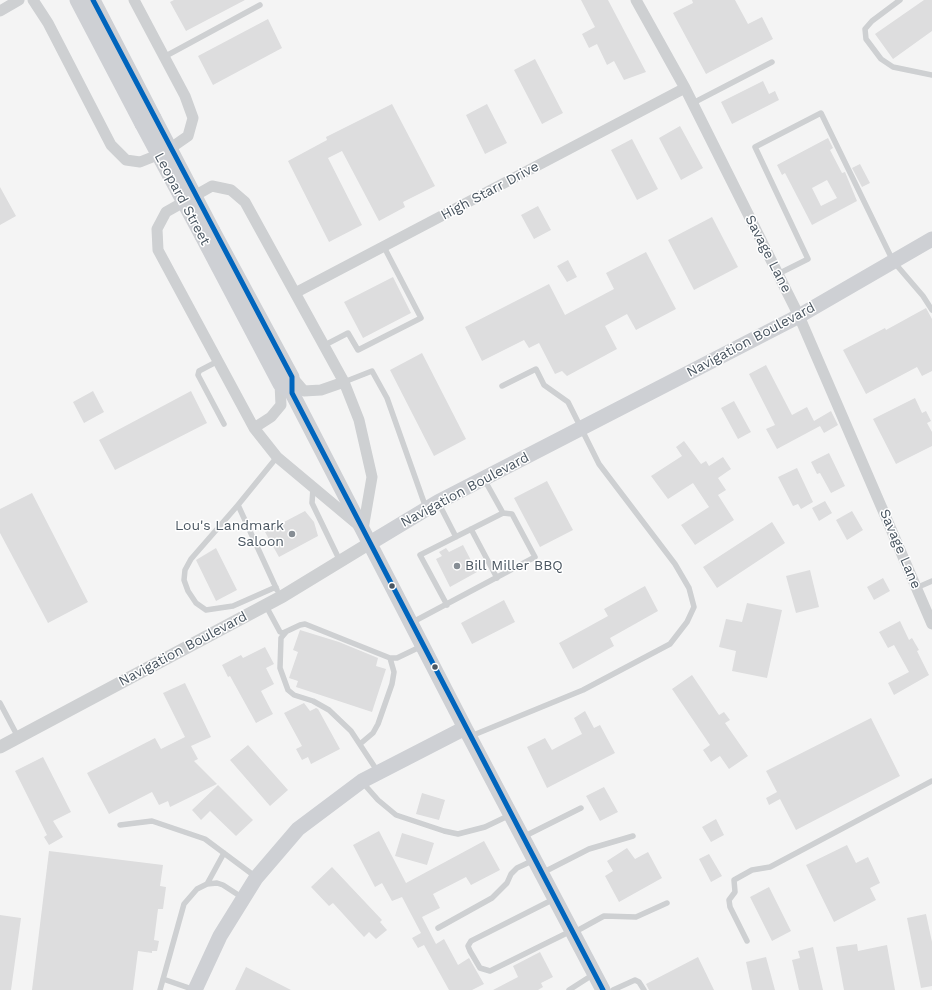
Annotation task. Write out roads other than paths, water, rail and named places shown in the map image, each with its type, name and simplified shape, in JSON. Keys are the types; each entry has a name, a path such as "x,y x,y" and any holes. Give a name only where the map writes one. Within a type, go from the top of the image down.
{"main road":[{"name":"Leopard Street","path":"77,0 148,121 286,381 422,646 602,990"},
{"name":"Leopard Street","path":"92,0 148,121"},
{"name":"Navigation Boulevard","path":"370,543 432,505 799,316 932,239"},
{"path":"195,990 220,936 243,898 256,878 298,829 362,781 467,732"}],"street":[{"path":"0,11 19,0"},
{"path":"33,0 48,23 111,145 126,160 140,162 165,152 188,136 193,118 185,96 134,0"},
{"name":"Savage Lane","path":"636,0 693,103 799,316 932,624"},
{"name":"High Starr Drive","path":"295,293 685,88"},
{"path":"212,186 231,190 245,202 323,346 344,382 359,420 372,477 363,529 277,457 254,428 158,250 157,229 166,212 212,186"},
{"path":"254,428 271,417 281,405 286,381 304,391 321,390 344,382"},
{"name":"Navigation Boulevard","path":"0,747 265,606 278,592 340,561 370,543"}],"lane":[{"path":"900,0 872,21 865,30 866,39 881,59 893,67 932,75"},
{"path":"164,57 260,5"},
{"path":"693,103 772,62"},
{"path":"778,274 808,259 755,147 821,113 893,261 923,296 932,310"},
{"path":"323,346 348,333 358,350 422,318 384,247"},
{"path":"218,360 199,371 198,375 224,424"},
{"path":"467,732 583,690 670,644 687,622 694,607 689,588 675,564 599,464 568,402 544,385 536,369 502,386"},
{"path":"344,382 372,371 387,398 432,505 456,537"},
{"path":"238,505 278,592 233,606 206,610 196,603 188,591 184,580 185,570 192,559 277,457"},
{"path":"484,478 503,513"},
{"path":"313,488 312,503 340,561"},
{"path":"411,624 447,605 497,578 535,557 512,514 503,513 420,555 447,605"},
{"path":"471,529 497,578"},
{"path":"916,588 932,581"},
{"path":"265,606 280,632 286,632"},
{"path":"378,773 351,731 329,710 313,701 294,695 288,690 280,668 281,638 286,632 305,624 390,658 397,658 422,646"},
{"path":"360,744 373,732 378,724 392,684 394,672 390,658"},
{"path":"0,703 18,737"},
{"path":"362,781 378,800 396,815 444,831 458,834 485,827 510,815"},
{"path":"748,941 730,907 729,900 735,892 734,880 752,870 770,867 932,781"},
{"path":"522,838 581,808"},
{"path":"120,825 152,821 206,839 256,878"},
{"path":"541,874 590,849 633,836"},
{"path":"207,884 224,853"},
{"path":"438,928 492,898 507,883 511,874 517,868 534,860"},
{"path":"160,990 184,904 197,889 207,884 217,883 224,885 243,898"},
{"path":"554,899 471,941 468,946 480,968 490,970 604,916 636,917 667,902"},
{"path":"569,990 594,974"},
{"path":"163,979 195,990"},
{"path":"614,990 635,980 639,982 644,990"}],"place":[{"name":"Lou's Landmark Saloon","path":"292,534"},
{"name":"Bill Miller BBQ","path":"457,566"}]}
